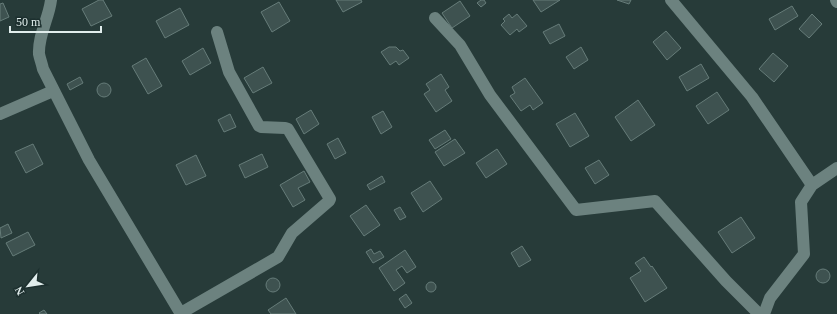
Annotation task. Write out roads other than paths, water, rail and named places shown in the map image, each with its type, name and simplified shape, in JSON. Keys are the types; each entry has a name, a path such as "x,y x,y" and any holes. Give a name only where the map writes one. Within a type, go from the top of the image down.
{"street":[{"path":"51,0 40,40 39,54 43,69 89,160 181,314 278,257 292,233 329,201 330,198 288,129 261,128 259,126 229,72 217,32"},
{"path":"671,0 752,97 812,185"},
{"path":"435,18 460,45 490,96 576,210 655,201 726,281 759,314"},
{"path":"0,114 53,91"},
{"path":"764,314 770,298 804,254 801,202 812,185 837,168"}]}
